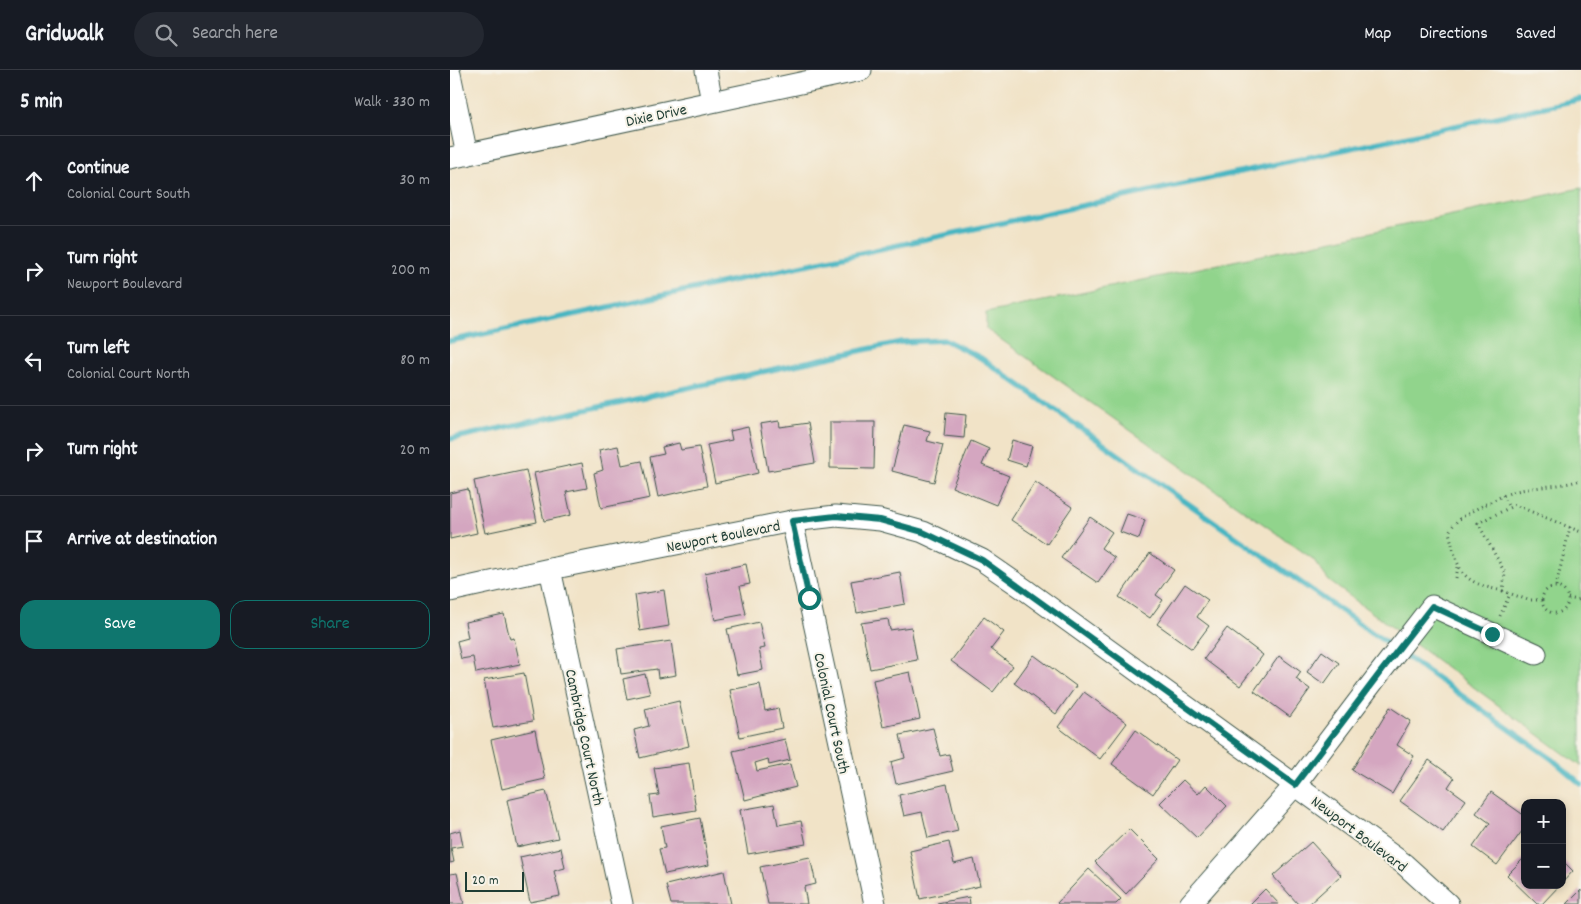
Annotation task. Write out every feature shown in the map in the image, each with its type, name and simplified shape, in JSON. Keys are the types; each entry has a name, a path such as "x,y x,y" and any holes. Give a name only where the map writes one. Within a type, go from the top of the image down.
{"street":[{"path":"706,70 712,102"},
{"name":"Dixie Drive","path":"459,156 861,70"},
{"path":"450,74 459,156"},
{"name":"Newport Boulevard","path":"450,591 550,569 792,521 836,516 880,520 923,532 982,560 1404,864 1448,904"},
{"name":"Colonial Court South","path":"792,521 875,904"},
{"name":"Cambridge Court North","path":"550,569 622,904"},
{"path":"1190,904 1295,785 1432,606 1536,654"}],"path":[{"path":"1542,600 1528,600 1471,582 1464,576 1458,566 1449,532 1453,524 1462,517 1503,495 1514,491 1568,484 1581,480"},
{"path":"1503,495 1509,508"},
{"path":"1503,591 1505,573 1478,523 1515,505 1581,532"},
{"path":"1556,586 1570,527"},
{"path":"1456,578 1458,566"},
{"path":"1556,586 1564,590 1568,598 1566,606 1556,613 1548,611 1542,604 1544,592 1556,586"},
{"path":"1568,598 1581,600"}],"green space":[{"path":"1581,188 1581,766 1329,581 1313,559 986,329 986,313"}],"building":[{"path":"946,413 966,415 964,438 944,436"},
{"path":"779,421 780,427 808,423 815,463 768,471 760,424"},
{"path":"830,422 875,422 874,469 830,468"},
{"path":"904,425 930,431 927,441 943,445 934,482 892,471"},
{"path":"748,427 758,473 715,483 707,445 732,440 730,431"},
{"path":"1012,440 1032,446 1026,466 1007,460"},
{"path":"971,441 989,449 982,465 1009,476 996,505 952,487"},
{"path":"679,443 681,450 699,447 707,486 658,497 650,457 664,454 662,447"},
{"path":"618,446 622,465 642,461 650,498 601,508 594,473 603,470 599,450"},
{"path":"582,463 587,488 566,492 571,515 544,521 534,473"},
{"path":"526,470 537,522 485,533 474,481"},
{"path":"1035,482 1072,507 1047,544 1011,520"},
{"path":"468,489 477,533 450,539 450,493"},
{"path":"1127,514 1145,520 1139,539 1120,532"},
{"path":"1090,517 1112,532 1101,548 1115,558 1098,583 1061,558"},
{"path":"1150,553 1174,570 1156,595 1163,600 1150,618 1119,597"},
{"path":"746,564 750,584 740,586 746,614 715,620 705,573"},
{"path":"900,572 905,604 857,613 851,581"},
{"path":"1185,584 1208,600 1197,617 1209,626 1192,649 1157,624"},
{"path":"664,590 669,626 640,631 635,595"},
{"path":"504,614 510,639 514,638 520,664 476,673 473,657 461,659 457,641 468,638 465,622"},
{"path":"984,617 1004,632 991,649 1013,666 993,692 951,661"},
{"path":"888,619 890,630 911,627 917,660 870,669 861,623"},
{"path":"759,622 765,648 759,649 763,670 737,675 727,629"},
{"path":"1227,628 1263,655 1240,686 1204,659"},
{"path":"671,641 676,675 658,678 657,669 621,674 617,649"},
{"path":"1322,651 1339,663 1324,684 1307,672"},
{"path":"1034,655 1076,686 1056,714 1014,683"},
{"path":"1279,656 1301,672 1296,679 1310,689 1290,717 1254,691"},
{"path":"910,672 920,719 883,727 873,680"},
{"path":"524,673 533,721 493,728 484,680"},
{"path":"645,674 650,694 627,699 623,679"},
{"path":"760,684 765,711 778,708 782,728 740,737 730,690"},
{"path":"1084,692 1127,723 1100,759 1058,727"},
{"path":"679,701 689,746 640,758 634,730 649,726 645,709"},
{"path":"1390,707 1411,721 1397,745 1414,756 1392,794 1352,770"},
{"path":"933,728 940,756 949,754 953,771 896,784 891,762 905,758 900,735"},
{"path":"535,730 545,779 502,789 491,740"},
{"path":"1136,730 1177,760 1153,794 1112,764"},
{"path":"785,739 790,760 769,765 768,759 755,763 757,771 790,764 796,787 745,800 733,751"},
{"path":"1429,760 1454,778 1448,787 1466,800 1443,832 1400,801"},
{"path":"689,763 696,810 653,817 650,796 659,795 654,768"},
{"path":"1183,780 1198,794 1206,785 1227,806 1197,838 1160,803"},
{"path":"947,784 958,831 928,838 922,812 904,816 899,795"},
{"path":"546,791 558,838 517,847 507,800"},
{"path":"1491,792 1521,813 1521,832 1497,865 1473,847 1490,823 1476,813"},
{"path":"774,804 778,825 801,821 806,844 748,854 740,810"},
{"path":"700,818 709,865 665,874 659,849 665,848 661,826"},
{"path":"1129,829 1159,859 1126,894 1095,862"},
{"path":"460,830 463,846 451,848 454,862 450,863 450,833"},
{"path":"949,842 954,864 974,859 980,886 920,899 910,851"},
{"path":"1311,842 1341,875 1309,904 1298,904 1273,876"},
{"path":"561,848 565,868 554,871 560,896 530,902 520,857"},
{"path":"810,857 816,884 804,887 807,904 768,904 760,867"},
{"path":"1521,861 1521,889 1507,875"},
{"path":"1566,864 1573,871 1566,879"},
{"path":"1089,869 1121,899 1116,904 1058,904 1057,903"},
{"path":"724,871 731,904 671,904 666,885"},
{"path":"457,873 464,904 450,904 450,874"},
{"path":"1265,889 1279,904 1250,904"},
{"path":"1521,889 1556,889 1542,904 1537,904"},
{"path":"1581,890 1581,904 1567,904"},
{"path":"969,897 970,904 937,904 937,903"}],"waterway":[{"path":"450,341 1581,99"},
{"path":"450,439 901,342 945,340 981,358 1552,759 1581,784"}],"route":[{"path":"809,598 792,521 836,516 880,520 923,532 982,560 1295,785 1432,606 1492,634"}]}
